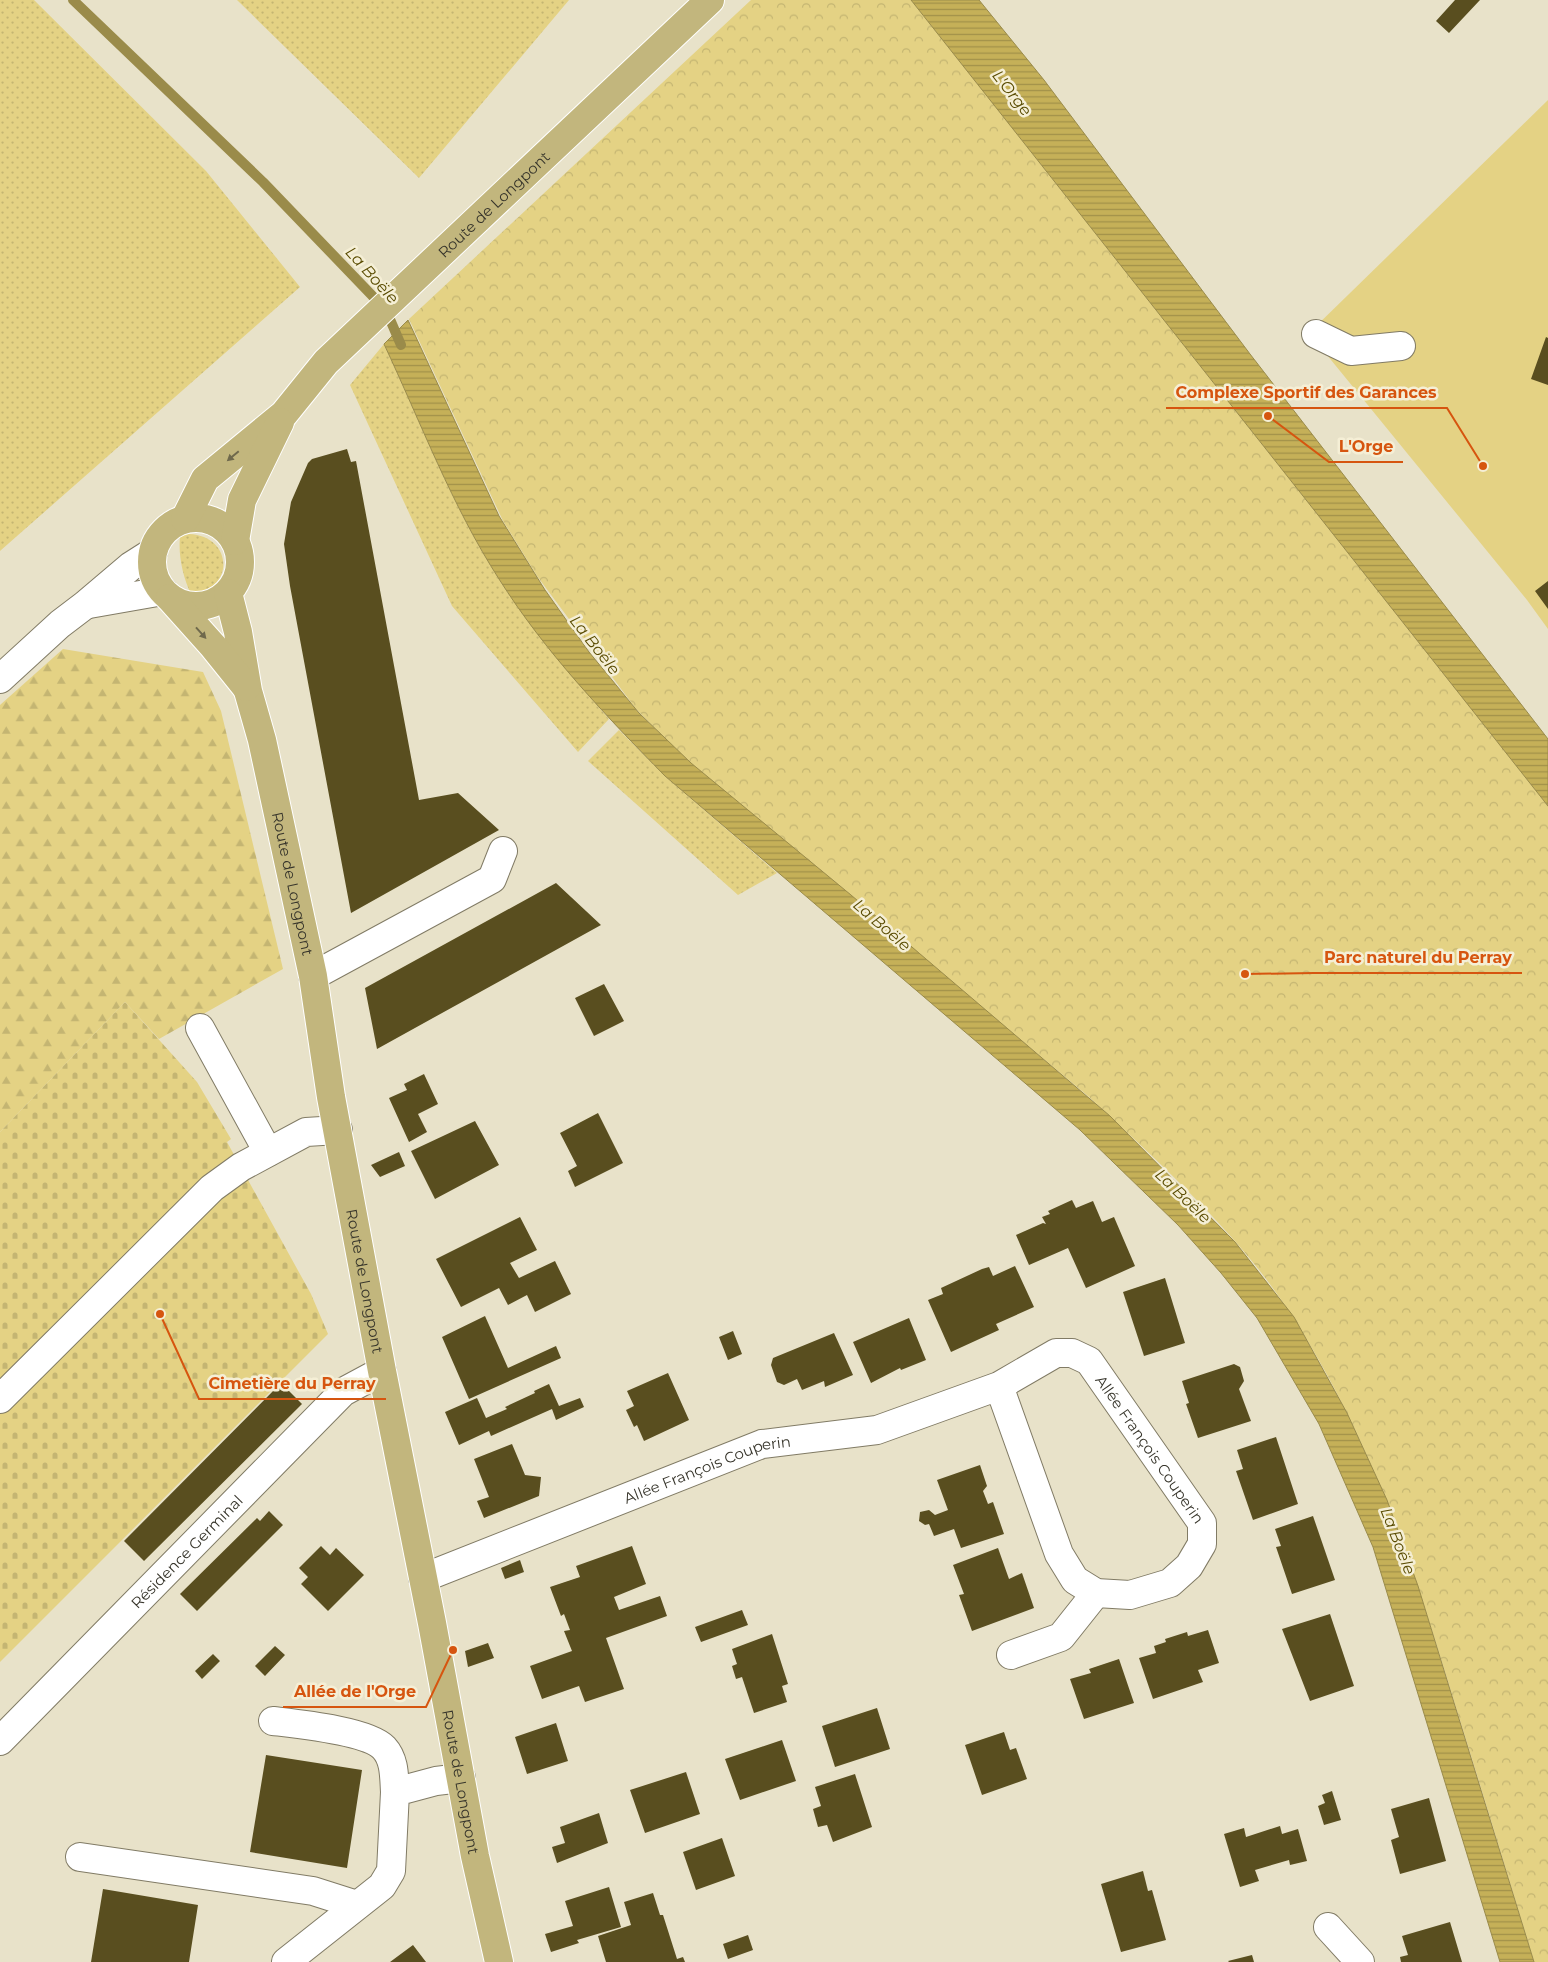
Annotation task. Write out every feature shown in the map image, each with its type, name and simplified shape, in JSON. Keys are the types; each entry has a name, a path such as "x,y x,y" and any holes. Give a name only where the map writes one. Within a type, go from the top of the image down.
{"main road":[{"name":"Route de Longpont","path":"185,519 205,479 284,414 326,362 710,0"},
{"name":"Route de Longpont","path":"235,541 242,500 284,414"},
{"path":"200,518 214,521 226,529 235,541 240,554 240,569 236,582 228,593 217,601 198,606 180,603 166,594 155,579 152,566 153,552 164,531 185,519 200,518"},
{"name":"Route de Longpont","path":"228,593 313,976 338,1130 382,1371 461,1778 499,1962"},
{"name":"Route de Longpont","path":"166,594 213,646 248,690"}],"street":[{"path":"1316,334 1351,351 1401,346"},
{"path":"0,679 60,624 131,566 153,552"},
{"path":"85,605 134,594 166,594"},
{"path":"313,976 492,879 503,851"},
{"path":"200,1028 268,1152"},
{"path":"0,1399 212,1188 268,1152 306,1132 338,1130"},
{"name":"Allée François Couperin","path":"423,1578 762,1444 877,1430 999,1386 1056,1353 1072,1353 1089,1361 1202,1523 1202,1544 1189,1566 1170,1583 1130,1595 1096,1593 1075,1580 1059,1554 999,1386"},
{"name":"Résidence Germinal","path":"0,1741 343,1392 382,1371"},
{"path":"1011,1655 1061,1638 1096,1593"},
{"path":"273,1720 352,1732 383,1748 394,1768 395,1792 391,1871 382,1886 286,1962"},
{"path":"395,1792 436,1781 461,1778"},
{"path":"80,1857 313,1891 358,1905"},
{"path":"1328,1927 1360,1962"}],"green space":[{"path":"0,0 34,0 206,171 300,287 0,551"},
{"path":"237,0 569,0 419,178"},
{"path":"751,0 911,0 1548,806 1548,1962 1534,1962 1425,1608 1387,1504 1366,1453 1342,1403 1286,1307 1243,1251 1194,1197 1089,1097 688,762 636,709 537,576 503,521 409,319"},
{"path":"1548,100 1548,629 1527,600 1309,333"},
{"path":"384,344 438,464 466,523 482,551 511,598 538,634 609,719 578,752 452,606 350,385"},
{"path":"189,534 204,537 214,544 221,553 223,564 222,574 216,584 205,591 191,594 183,574 180,559 180,537"},
{"path":"63,649 203,672 221,711 283,969 159,1039 125,1002 0,1132 0,705"},
{"path":"619,730 665,776 777,873 738,895 588,761"},
{"path":"125,1002 197,1082 231,1139 227,1142 311,1294 328,1334 0,1662 0,1132"}],"water":[{"name":"L'Orge","path":"911,0 979,0 1044,80 1250,354 1548,739 1548,806"},
{"path":"408,320 499,516 545,590 589,652 639,713 691,763 851,895 1110,1116 1235,1242 1294,1317 1347,1413 1387,1500 1418,1586 1534,1962 1500,1962 1373,1547 1319,1424 1257,1318 1221,1273 1178,1225 1080,1130 665,776 577,682 536,632 499,579 466,523 438,464 384,344"}],"building":[{"path":"1455,0 1480,0 1449,33 1436,21"},
{"path":"1546,337 1548,338 1548,385 1531,379"},
{"path":"347,449 351,462 356,461 419,800 458,793 499,830 351,913 290,586 284,544 291,502 308,463 312,459"},
{"path":"1548,581 1548,609 1535,591"},
{"path":"556,883 601,925 377,1049 365,988"},
{"path":"604,984 624,1021 594,1036 575,998"},
{"path":"424,1074 438,1104 418,1114 427,1132 409,1142 389,1098 407,1090 404,1084"},
{"path":"598,1113 623,1163 575,1187 568,1171 577,1166 560,1133"},
{"path":"475,1121 499,1165 435,1199 411,1151"},
{"path":"399,1152 405,1166 380,1177 371,1165"},
{"path":"1072,1200 1076,1208 1093,1201 1102,1222 1114,1217 1135,1266 1086,1288 1068,1248 1029,1265 1016,1235 1043,1223 1046,1224 1042,1217 1050,1214 1048,1211"},
{"path":"520,1217 537,1250 510,1263 519,1278 555,1261 571,1294 535,1312 527,1295 508,1305 499,1288 461,1307 436,1259"},
{"path":"1015,1266 1034,1307 996,1324 999,1330 951,1352 928,1300 943,1294 941,1288 982,1269 989,1267 993,1276"},
{"path":"1165,1278 1185,1343 1144,1356 1123,1292"},
{"path":"485,1316 508,1368 556,1346 561,1358 469,1399 442,1337"},
{"path":"909,1318 926,1360 901,1370 900,1368 871,1383 853,1342"},
{"path":"733,1331 742,1354 728,1360 719,1337"},
{"path":"834,1333 853,1375 825,1387 824,1381 802,1390 797,1379 784,1385 777,1382 771,1365 773,1358"},
{"path":"1234,1364 1240,1367 1244,1381 1239,1389 1251,1421 1198,1438 1186,1404 1189,1403 1182,1381"},
{"path":"668,1373 689,1420 644,1441 637,1425 634,1427 626,1410 634,1406 627,1391"},
{"path":"281,1383 302,1404 144,1561 124,1541"},
{"path":"549,1384 559,1406 580,1398 584,1407 556,1420 552,1409 491,1436 489,1431 459,1445 445,1412 477,1398 486,1418 507,1409 505,1407"},
{"path":"1276,1437 1298,1504 1253,1520 1236,1471 1243,1469 1237,1450"},
{"path":"512,1444 525,1475 541,1477 539,1496 484,1518 477,1501 489,1497 474,1459"},
{"path":"980,1465 987,1486 983,1491 988,1504 993,1502 1004,1534 961,1548 954,1529 934,1536 929,1524 925,1525 919,1521 920,1512 929,1510 935,1515 948,1510 937,1480"},
{"path":"269,1511 283,1525 197,1611 180,1594 257,1518 260,1521"},
{"path":"1313,1516 1335,1580 1292,1594 1276,1547 1281,1546 1275,1529"},
{"path":"321,1546 330,1555 336,1548 364,1575 328,1611 301,1584 308,1577 299,1568"},
{"path":"632,1546 646,1584 614,1597 619,1610 660,1596 667,1616 606,1638 624,1689 585,1702 579,1686 542,1699 530,1666 572,1651 564,1631 570,1630 564,1614 561,1616 550,1587 580,1577 576,1566"},
{"path":"998,1548 1009,1579 1022,1573 1034,1608 972,1631 959,1595 964,1594 953,1565"},
{"path":"520,1560 524,1572 505,1579 501,1568"},
{"path":"742,1610 748,1625 701,1642 695,1627"},
{"path":"1330,1614 1354,1686 1310,1701 1282,1629"},
{"path":"1208,1630 1219,1663 1198,1670 1203,1682 1153,1699 1139,1658 1156,1653 1154,1646 1166,1642 1165,1639 1187,1632 1188,1636"},
{"path":"772,1634 788,1684 782,1686 787,1702 754,1713 742,1677 736,1679 732,1666 737,1664 732,1649"},
{"path":"488,1643 494,1658 468,1667 465,1651"},
{"path":"275,1646 285,1655 265,1676 255,1666"},
{"path":"213,1654 220,1661 202,1679 195,1671"},
{"path":"1119,1659 1134,1703 1084,1719 1070,1679 1091,1673 1089,1669"},
{"path":"877,1708 890,1749 835,1767 822,1726"},
{"path":"556,1723 568,1761 527,1774 515,1737"},
{"path":"1004,1732 1010,1750 1016,1748 1027,1779 982,1795 965,1745"},
{"path":"782,1740 796,1781 740,1800 725,1759"},
{"path":"266,1755 362,1770 347,1868 250,1852"},
{"path":"686,1772 700,1814 645,1833 630,1790"},
{"path":"855,1774 872,1827 833,1842 827,1825 818,1827 813,1809 821,1806 815,1787"},
{"path":"1332,1791 1341,1820 1324,1825 1318,1806 1325,1803 1322,1795"},
{"path":"1429,1798 1446,1861 1400,1874 1391,1840 1399,1837 1391,1809"},
{"path":"599,1813 608,1843 557,1863 552,1847 565,1843 560,1827"},
{"path":"1280,1826 1282,1834 1298,1829 1307,1861 1290,1865 1289,1860 1255,1870 1259,1881 1240,1887 1224,1834 1244,1828 1246,1837"},
{"path":"722,1838 735,1876 696,1890 683,1852"},
{"path":"1143,1871 1148,1891 1152,1890 1166,1940 1121,1952 1101,1884"},
{"path":"609,1887 621,1927 577,1940 579,1943 551,1952 545,1934 573,1926 565,1901"},
{"path":"103,1889 198,1905 189,1962 91,1962"},
{"path":"653,1893 660,1915 663,1915 677,1959 683,1957 685,1962 606,1962 598,1936 631,1925 624,1902"},
{"path":"1450,1922 1462,1962 1401,1962 1400,1957 1408,1955 1402,1936"},
{"path":"748,1935 753,1950 728,1959 723,1944"},
{"path":"413,1945 426,1962 390,1962"},
{"path":"1252,1955 1254,1962 1228,1961"}],"waterway":[{"name":"La Boële","path":"73,0 263,182 386,310 401,345"}],"place":[{"name":"L'Orge","path":"1268,416"},
{"name":"Complexe Sportif des Garances","path":"1483,466"},
{"name":"Parc naturel du Perray","path":"1245,974"},
{"name":"Cimetière du Perray","path":"160,1314"},
{"name":"Allée de l'Orge","path":"453,1650"}]}
